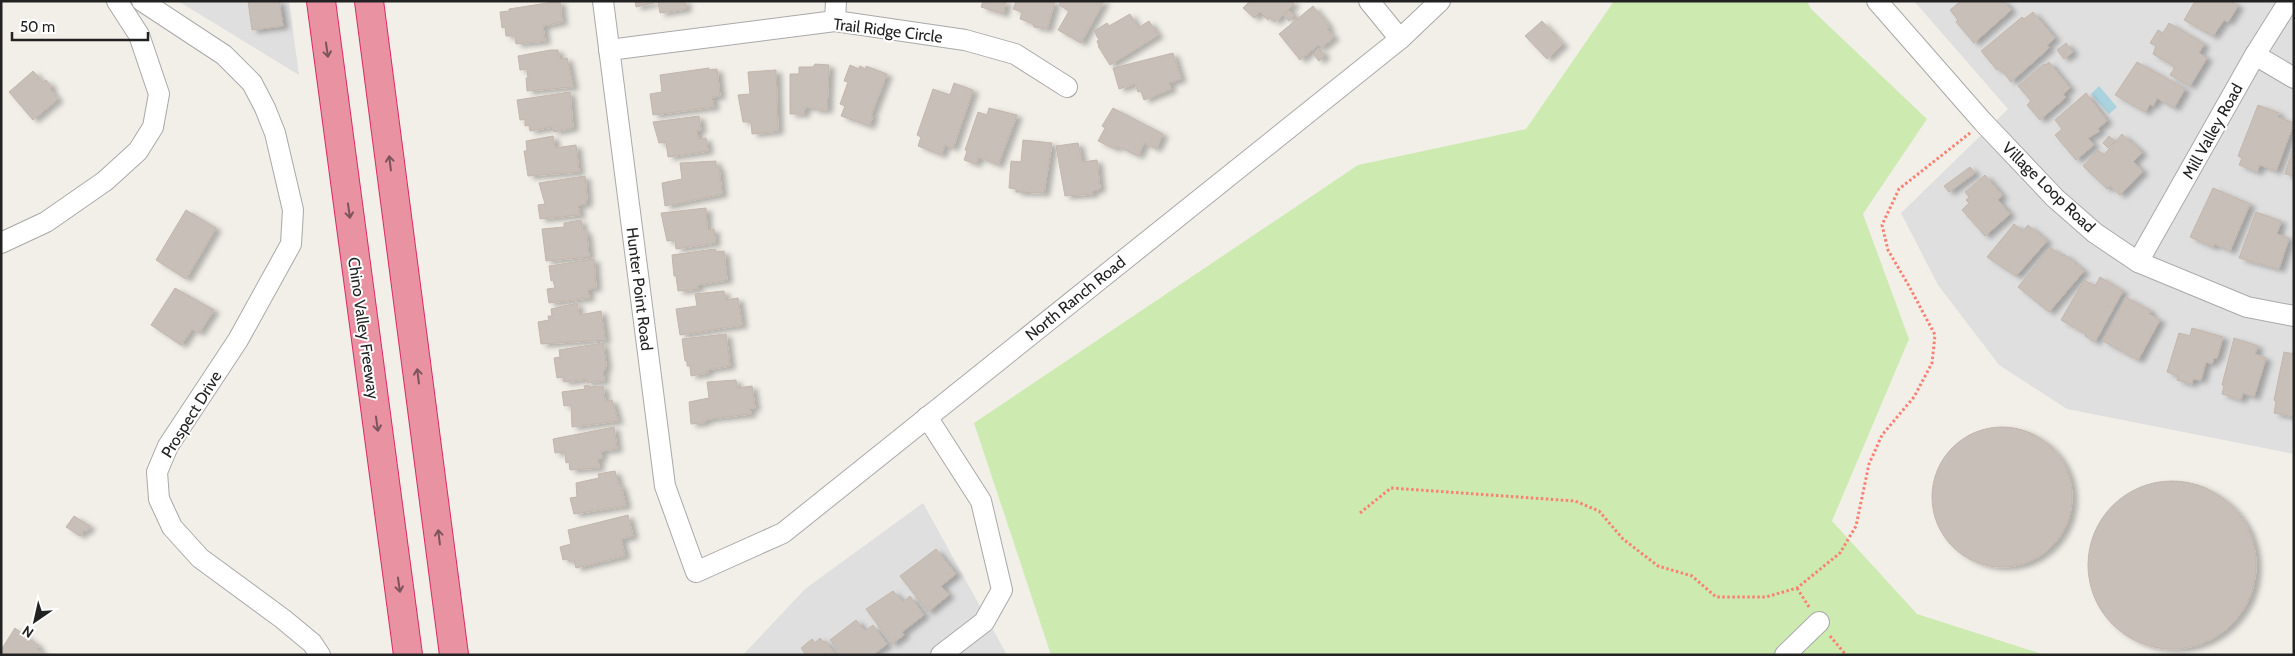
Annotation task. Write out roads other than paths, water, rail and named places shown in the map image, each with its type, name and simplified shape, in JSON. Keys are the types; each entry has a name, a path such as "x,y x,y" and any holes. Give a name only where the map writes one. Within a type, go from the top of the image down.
{"highway":[{"name":"Chino Valley Freeway","path":"321,1 408,655"},
{"path":"368,1 454,655"}],"street":[{"path":"1,243 46,222 106,181 138,151 152,127 159,94 139,35 116,1"},
{"name":"Prospect Drive","path":"142,1 224,55 252,83 275,133 293,210 291,244 238,340 168,446 158,472 159,499 172,527 200,558 283,619 312,643 320,655"},
{"name":"Hunter Point Road","path":"603,1 665,486 696,572"},
{"path":"1368,1 1400,39"},
{"name":"North Ranch Road","path":"696,572 782,533 1400,39 1440,1"},
{"name":"Village Loop Road","path":"1878,1 1984,122 2062,204 2095,233 2138,262 2247,307 2294,316"},
{"name":"Mill Valley Road","path":"2138,262 2255,55 2289,1"},
{"name":"Trail Ridge Circle","path":"609,50 836,11 965,40 1015,54 1067,87"},
{"path":"2255,55 2294,78"},
{"path":"927,417 981,501 1002,590 984,622 941,655"},
{"path":"1785,655 1819,622"}],"water":[{"path":"2099,86 2117,107 2109,114 2091,94"}]}
